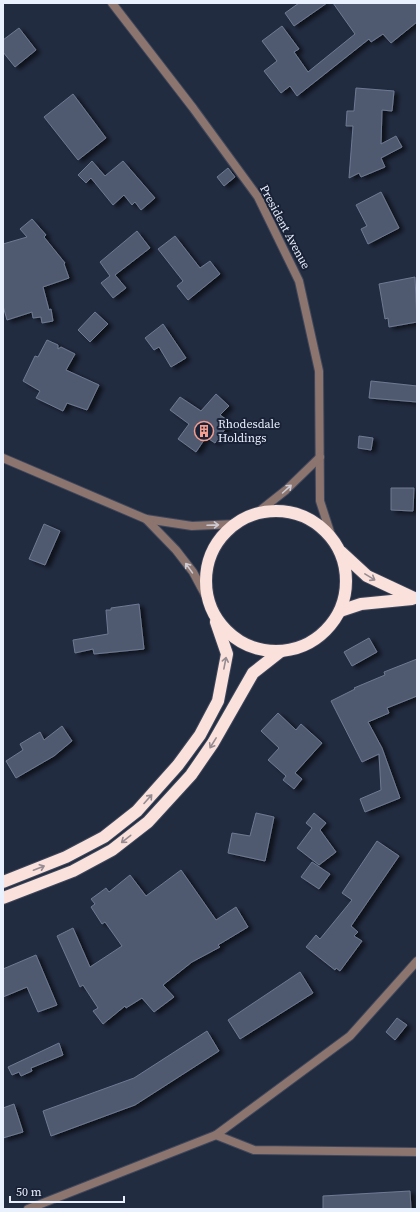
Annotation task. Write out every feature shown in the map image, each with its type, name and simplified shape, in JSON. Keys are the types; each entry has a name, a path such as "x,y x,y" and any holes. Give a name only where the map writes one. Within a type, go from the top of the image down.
{"highway":[{"path":"3,882 66,858 104,837 137,810 178,765 200,735 218,701 227,654 209,602 206,580 209,559 219,540 235,524 257,513 278,510 298,514 317,523 332,538 340,552 346,571 345,591 340,611 329,626 316,639 299,647 281,651 260,650 242,642 226,630 214,613"},
{"path":"340,552 367,576 415,598"},
{"path":"340,611 361,604 385,600 415,598"},
{"path":"3,898 73,871 112,850 148,822 190,775 213,744 253,674 281,651"}],"street":[{"name":"President Avenue","path":"112,3 193,108 258,197 300,281 319,371 320,501 332,538"},
{"path":"257,513 286,490 320,457"},
{"path":"3,458 146,519 192,526 235,524"},
{"path":"146,519 176,550 193,572 209,602"},
{"path":"28,1209 216,1135 350,1036 417,961"},
{"path":"216,1135 254,1150 417,1152"}],"building":[{"path":"299,3 327,3 294,26 285,13"},
{"path":"333,3 417,3 417,22 391,43 383,34 371,42 369,39 297,96 290,86 281,93 264,71 277,61 262,41 282,26 299,49 294,52 308,72 355,34"},
{"path":"19,28 36,50 15,67 3,52 3,40"},
{"path":"356,88 394,91 392,111 382,110 381,144 396,136 402,147 381,158 385,167 361,177 359,173 349,178 353,126 346,126 347,111 354,111"},
{"path":"73,94 106,138 78,160 44,117"},
{"path":"92,161 105,176 123,161 155,198 141,210 135,202 132,205 124,195 113,205 91,178 86,183 78,175"},
{"path":"228,168 235,177 224,186 217,177"},
{"path":"381,192 399,228 368,244 361,229 367,226 356,205"},
{"path":"32,219 46,235 44,237 65,263 64,264 69,278 43,287 49,310 51,309 53,321 42,323 41,317 33,318 32,312 7,320 3,306 3,244 27,237 20,229"},
{"path":"137,231 150,248 115,275 126,288 113,298 101,283 110,276 100,262"},
{"path":"175,236 200,268 210,261 220,274 188,300 177,286 183,281 158,249"},
{"path":"415,277 417,322 389,327 388,318 385,319 379,284"},
{"path":"95,312 108,324 90,342 78,330"},
{"path":"163,324 186,358 171,367 159,347 154,350 145,338"},
{"path":"47,340 58,345 58,349 61,347 75,354 66,370 99,385 87,410 67,403 63,411 36,398 40,391 23,381 35,356 38,357"},
{"path":"371,381 417,386 417,402 369,398"},
{"name":"Rhodesdale Holdings","path":"216,394 229,406 220,415 230,422 215,443 206,437 196,452 178,439 189,424 170,410 180,397 201,411"},
{"path":"359,436 373,438 371,450 358,448"},
{"path":"391,488 414,488 413,511 391,510"},
{"path":"44,524 60,531 45,565 29,559"},
{"path":"139,604 144,649 94,654 93,649 75,653 73,640 108,634 106,610"},
{"path":"369,638 377,652 352,666 344,652"},
{"path":"417,659 417,696 387,708 389,713 368,722 382,748 400,798 365,812 360,799 381,790 379,754 362,762 331,701 355,689 354,688 385,675 384,672"},
{"path":"278,713 296,730 301,724 322,743 295,773 302,779 294,789 283,780 286,776 268,760 279,748 261,731"},
{"path":"62,726 72,741 54,756 16,778 6,761 23,750 20,744 40,732 44,740"},
{"path":"256,813 274,817 265,861 228,853 232,833 250,836"},
{"path":"314,813 326,823 320,830 336,852 319,865 297,848 312,828 306,823"},
{"path":"377,841 399,856 351,926 358,932 354,936 362,941 340,971 336,968 335,970 306,947 316,935 320,939 352,900 342,893"},
{"path":"312,862 330,874 319,889 301,877"},
{"path":"181,870 216,920 236,907 248,927 218,945 220,947 192,962 163,985 174,997 154,1012 142,998 126,1008 125,1006 103,1024 93,1011 98,1008 83,985 80,987 57,936 73,928 90,967 122,946 105,922 102,924 91,907 95,904 91,899 106,888 109,892 130,875 146,896"},
{"path":"36,955 57,1005 38,1012 27,987 3,997 3,969"},
{"path":"300,972 313,993 240,1039 228,1020"},
{"path":"397,1018 407,1025 395,1040 386,1032"},
{"path":"207,1031 219,1051 135,1105 51,1136 43,1111 134,1078"},
{"path":"59,1043 63,1055 31,1068 32,1071 21,1076 19,1072 12,1075 8,1067"},
{"path":"14,1104 23,1132 3,1138 3,1108"},
{"path":"410,1191 411,1209 323,1209 323,1196"}],"place":[{"name":"Rhodesdale Holdings","path":"204,431"}]}
